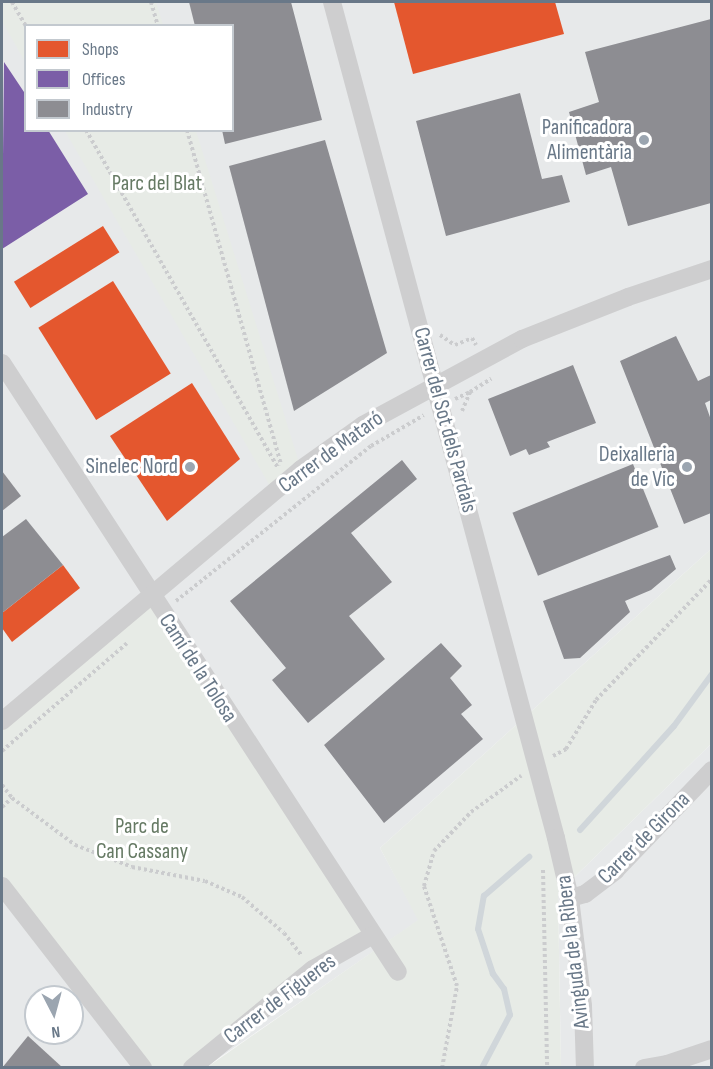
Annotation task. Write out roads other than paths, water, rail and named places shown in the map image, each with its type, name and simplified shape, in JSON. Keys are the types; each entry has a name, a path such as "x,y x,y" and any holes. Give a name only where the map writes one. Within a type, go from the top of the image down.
{"street":[{"name":"Carrer del Sot dels Pardals","path":"332,2 441,406 530,769 556,838"},
{"name":"Carrer de Mataró","path":"2,721 157,605 286,482 363,425 484,359 617,301 711,269"},
{"name":"Camí de la Tolosa","path":"3,368 398,972"},
{"name":"Carrer de Girona","path":"570,898 585,894 615,871 711,770"},
{"name":"Avinguda de la Ribera","path":"556,838 570,898 583,1006 585,1068"},
{"path":"2,886 143,1068"},
{"name":"Carrer de Figueres","path":"192,1068 313,969 373,935"},
{"path":"644,1068 667,1064 711,1049"}],"waterway":[{"path":"580,830 674,726 712,674"},
{"path":"482,1068 510,1015 504,989 493,974 478,929 484,896 529,857"}],"place":[{"name":"Panificadora Alimentària","path":"644,140"},
{"name":"Sinelec Nord","path":"190,467"},
{"name":"Deixalleria de Vic","path":"687,467"}],"park label":[{"name":"Parc del Blat","path":"157,184"},
{"name":"Parc de Can Cassany","path":"142,838"}]}
